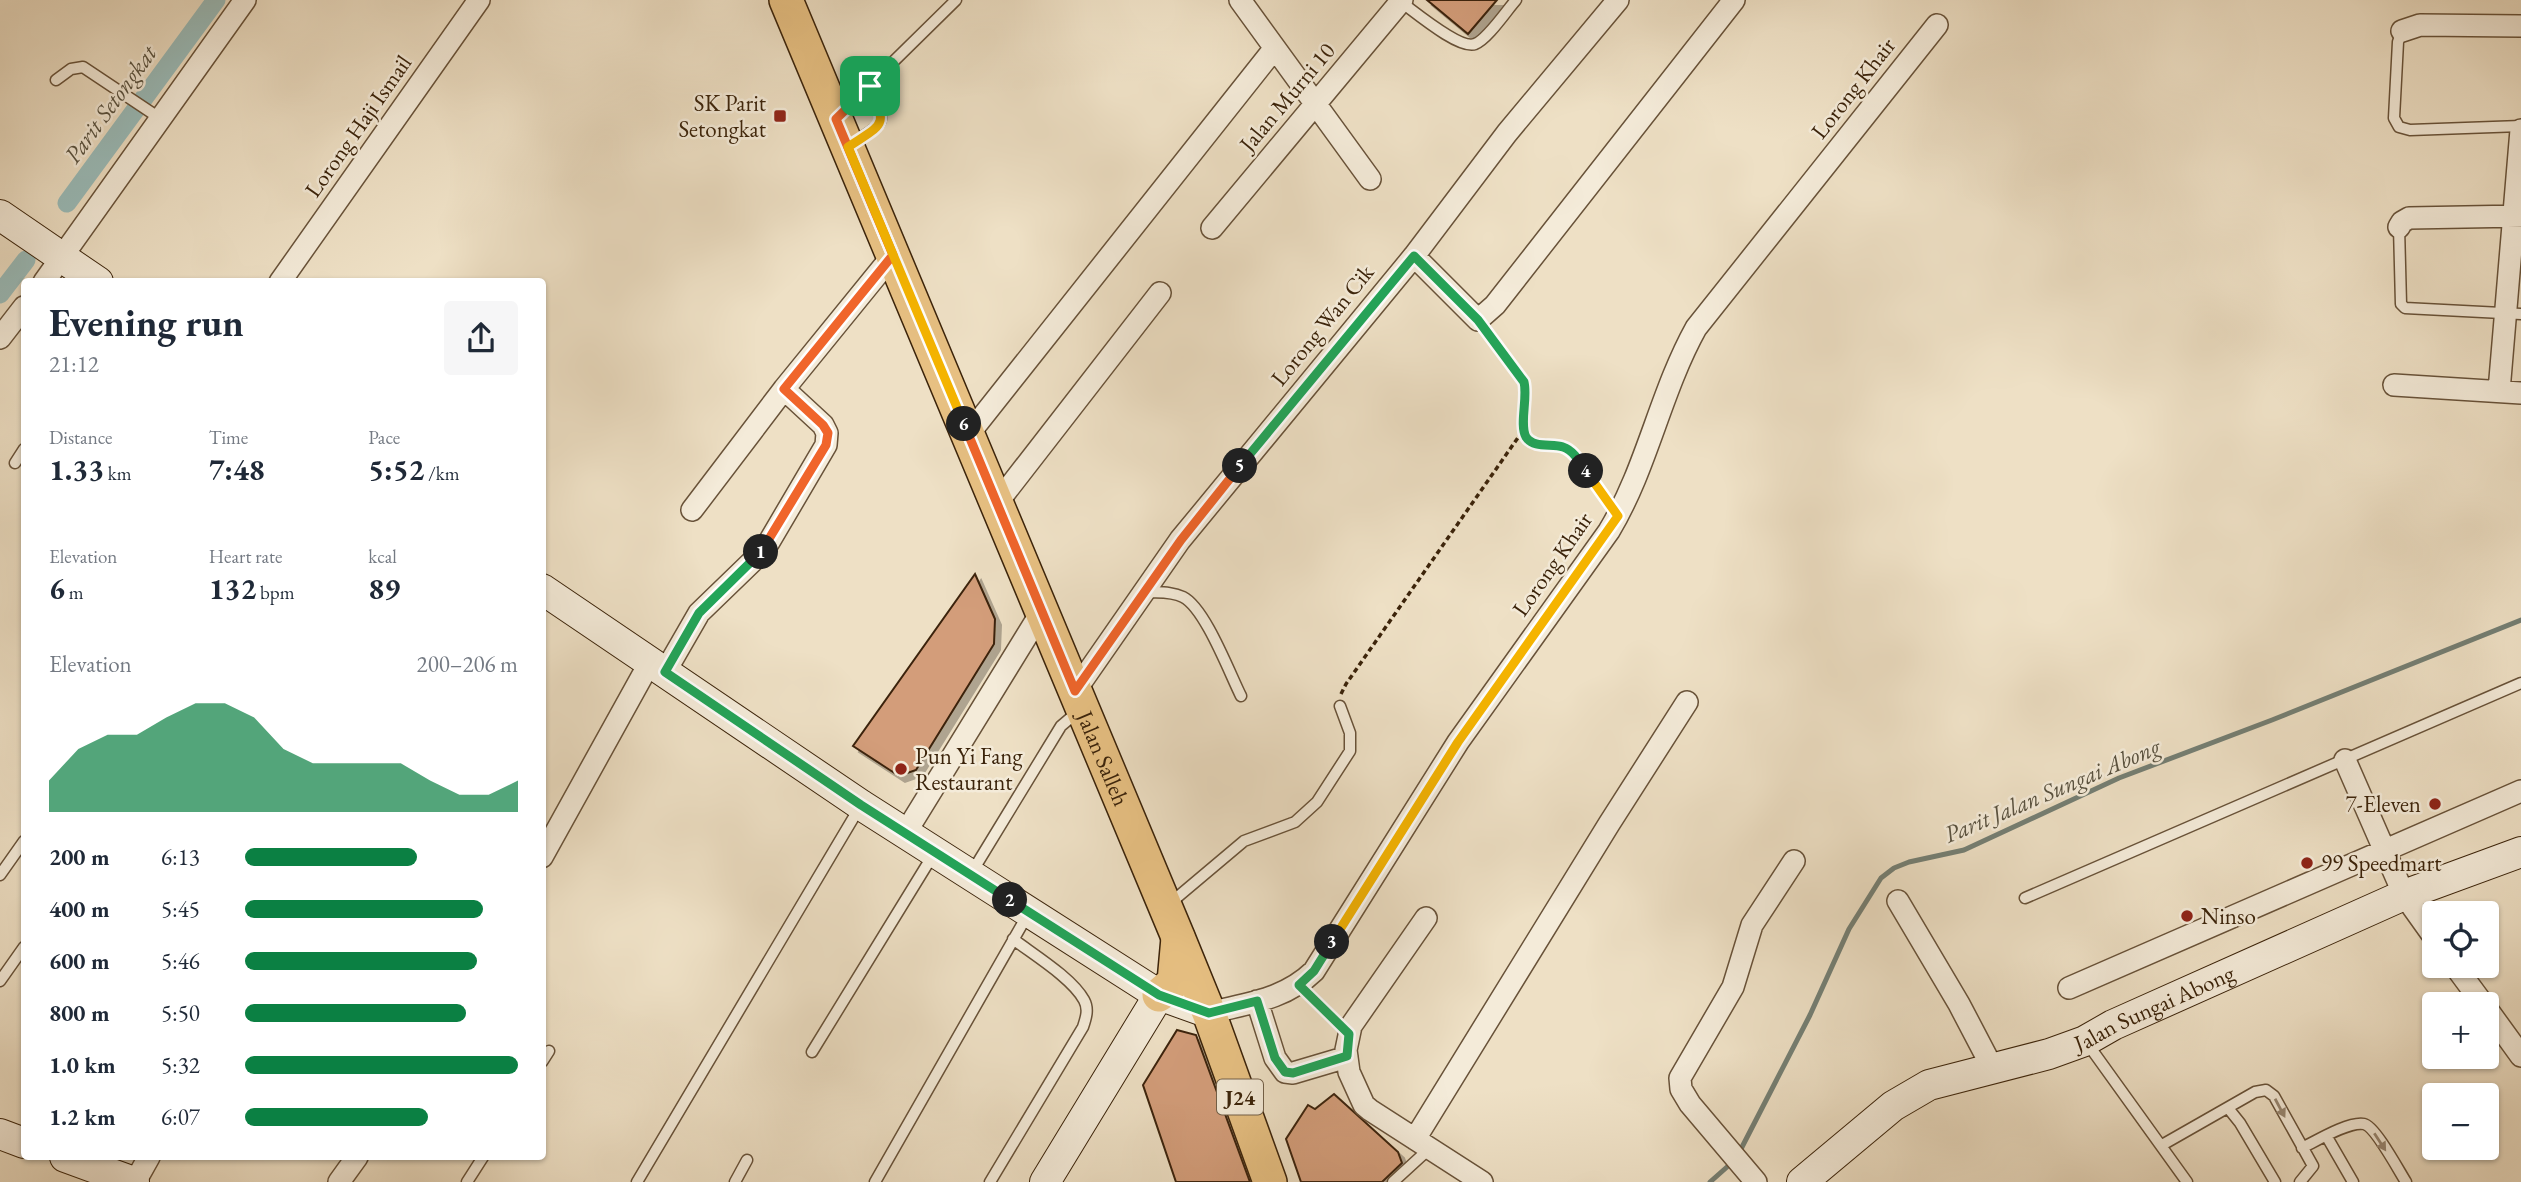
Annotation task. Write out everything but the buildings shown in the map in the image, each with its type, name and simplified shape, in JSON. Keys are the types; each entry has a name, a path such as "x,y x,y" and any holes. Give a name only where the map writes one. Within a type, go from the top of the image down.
{"main road":[{"name":"Jalan Salleh","path":"786,0 1178,937"},
{"path":"1159,995 1174,982 1178,937"},
{"name":"J24","path":"1178,937 1209,1013 1270,1182"}],"street":[{"path":"47,278 64,257 154,115 245,0"},
{"name":"Lorong Haji Ismail","path":"283,278 479,0"},
{"path":"1240,0 1370,179"},
{"name":"Lorong Wan Cik","path":"1080,702 1145,592 1181,540 1414,256 1507,133 1618,0"},
{"path":"1414,256 1478,320 1495,305 1734,0"},
{"name":"Jalan Murni 10","path":"1212,228 1401,1"},
{"name":"Lorong Khair","path":"1209,1013 1280,995 1299,985 1314,971 1458,742 1625,505 1681,355 1696,328 1937,25"},
{"path":"2402,31 2420,25 2521,26"},
{"path":"968,435 1274,49"},
{"path":"2499,391 2513,314 2521,128"},
{"path":"0,215 93,278"},
{"path":"2399,227 2409,218 2517,215"},
{"path":"692,510 784,389 893,255"},
{"path":"997,503 1160,293"},
{"path":"0,338 21,311"},
{"path":"2394,384 2521,393"},
{"path":"546,850 658,667 699,613 761,553 826,445 828,433 823,425 784,389"},
{"path":"546,592 861,805 1159,995 1209,1013"},
{"path":"906,832 1042,611"},
{"path":"1422,1144 1609,824 1687,702"},
{"path":"2345,760 2404,895 2422,920"},
{"path":"2069,988 2521,791"},
{"name":"Jalan Sungai Abong","path":"1802,1182 1894,1106 1928,1085 1958,1075 1993,1069 2085,1041 2113,1025 2404,895 2521,852"},
{"path":"1749,1180 1689,1104 1681,1089 1680,1078 1733,987 1752,925 1794,861"},
{"path":"1898,901 1959,1004 1993,1069"},
{"path":"1426,918 1351,1026 1347,1056 1349,1072 1364,1105 1482,1182"},
{"path":"1045,1182 1159,995"},
{"path":"1257,1001 1275,1058 1285,1072 1293,1073 1347,1056"},
{"path":"2499,1026 2521,1056"},
{"path":"0,1134 21,1142"},
{"path":"78,1165 134,1182 147,1160"},
{"path":"339,1182 355,1160"}],"lane":[{"path":"842,133 870,86 956,0"},
{"path":"1401,1 1462,44 1475,44 1516,0"},
{"path":"2402,31 2398,42 2394,118 2399,127 2410,130 2521,128"},
{"path":"56,80 71,69 82,66 154,115"},
{"path":"842,133 869,132 882,120 870,86"},
{"path":"2399,227 2402,306 2413,310 2513,314"},
{"path":"15,463 21,454"},
{"path":"1145,592 1172,593 1186,598 1200,611 1241,696"},
{"path":"2025,898 2521,683"},
{"path":"970,874 1061,726 1074,715 1080,702"},
{"path":"1166,907 1244,841 1295,822 1312,808 1350,751 1350,733 1340,706"},
{"path":"637,1182 861,805"},
{"path":"0,875 21,845"},
{"path":"812,1052 935,851"},
{"path":"875,1182 1029,912"},
{"path":"990,1182 1083,1027 1087,1014 1085,1002 1073,986 1013,939"},
{"path":"0,981 21,951"},
{"path":"1299,985 1349,1034"},
{"path":"2085,1041 2187,1182"},
{"path":"546,1056 549,1051"},
{"path":"2162,1145 2255,1092 2266,1090 2274,1096 2313,1166 2300,1182"},
{"path":"2228,1108 2275,1182"},
{"path":"2302,1148 2351,1125 2364,1124 2370,1127 2406,1182"},
{"path":"2327,1137 2353,1182"},
{"path":"1392,1182 1422,1144"},
{"path":"467,1182 481,1160"},
{"path":"735,1182 747,1160"}],"path":[{"path":"1478,320 1524,382 1527,392 1524,429 1527,439 1533,443 1564,447 1575,456 1618,516"},
{"path":"1340,706 1346,684 1524,429"}],"waterway":[{"name":"Parit Setongkat","path":"67,203 216,0"},
{"name":"Parit Setongkat","path":"0,294 26,260"},
{"name":"Parit Jalan Sungai Abong","path":"1741,1149 1810,1015 1849,929 1881,878 1894,868 1964,850 2119,778 2521,620"},
{"name":"Parit Jalan Sungai Abong","path":"1710,1182 1727,1167"}],"place":[{"name":"SK Parit Setongkat","path":"780,116"},
{"name":"Pun Yi Fang Restaurant","path":"901,769"},
{"name":"7-Eleven","path":"2435,804"},
{"name":"99 Speedmart","path":"2307,863"},
{"name":"Ninso","path":"2187,916"}],"route":[{"path":"870,86 882,120 878,126 848,147 1075,691 1181,540 1414,256 1478,320 1524,382 1527,392 1524,429 1527,439 1545,446 1564,447 1575,456 1618,516 1458,742 1314,971 1299,985 1349,1034 1347,1056 1293,1073 1285,1072 1275,1058 1257,1001 1209,1013 1159,995 861,805 665,672 699,613 769,542 826,445 828,433 823,425 784,389 893,255 836,119 870,86"}]}
